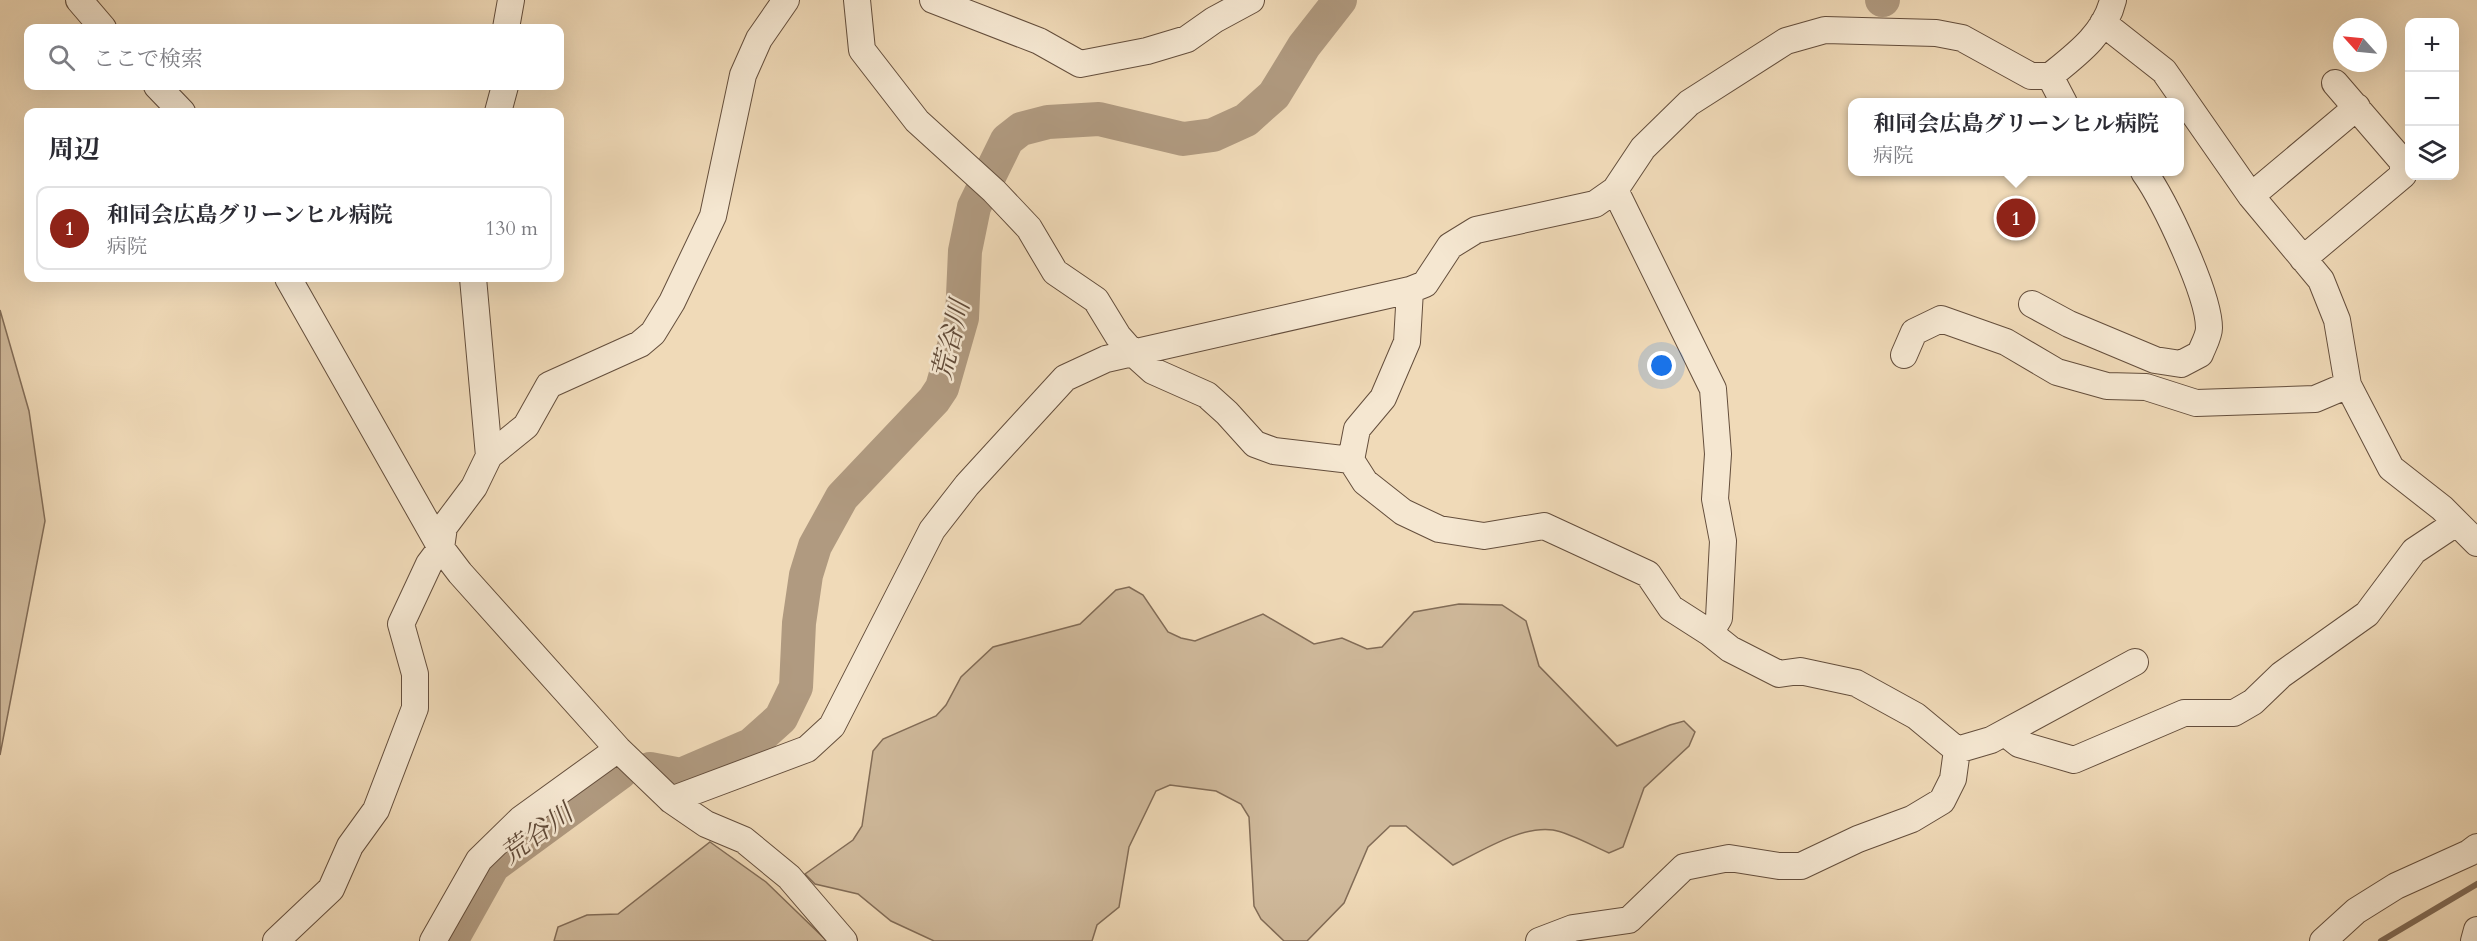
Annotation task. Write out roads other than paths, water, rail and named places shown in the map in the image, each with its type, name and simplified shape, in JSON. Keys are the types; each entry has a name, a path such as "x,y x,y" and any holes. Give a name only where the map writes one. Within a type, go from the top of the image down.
{"street":[{"path":"79,0 100,24"},
{"path":"507,24 511,0"},
{"path":"276,941 331,889 350,846 376,810 415,708 415,674 401,624 429,564 441,548 444,527 474,487 489,456 526,426 549,385 640,344 653,333 672,302 713,216 743,75 759,39 786,0"},
{"path":"857,0 862,50 917,121 985,183 1029,228 1055,272 1096,300 1118,336 1133,353 1153,371 1207,395 1227,412 1255,444 1274,451 1351,460"},
{"path":"933,0 1039,41 1080,64 1147,51 1187,39 1214,20 1251,0"},
{"path":"670,800 807,749 832,726 932,530 967,485 1065,378 1106,359 1410,290 1425,284 1450,246 1476,230 1595,204 1615,190 1644,148 1689,103 1786,41 1824,30 1936,33 1962,38 2031,76 2050,76 2089,45 2108,11 2164,71 2183,98"},
{"path":"2050,76 2062,98"},
{"path":"2303,259 2403,175 2403,162 2335,83"},
{"path":"161,90 178,108"},
{"path":"499,108 504,90"},
{"path":"2184,99 2252,196 2321,280 2337,320 2348,385 2391,468 2442,508 2477,543"},
{"path":"2252,196 2357,107"},
{"path":"2032,304 2069,324 2155,360 2181,364 2200,354 2209,330 2205,302 2158,191 2148,176"},
{"path":"1615,190 1713,389 1718,454 1715,499 1723,541 1719,618 1710,633"},
{"path":"290,282 441,548 467,581 618,749 670,800 706,824 744,840 789,877 844,941"},
{"path":"473,282 489,456"},
{"path":"1410,290 1407,342 1383,398 1357,429 1351,460 1365,482 1403,512 1439,529 1484,536 1544,526 1648,574 1671,608 1730,649 1779,674 1800,671 1856,682 1916,716 1957,750"},
{"path":"1904,355 1914,332 1941,319 2006,342 2058,372 2107,386 2146,387 2196,403 2315,399 2348,385"},
{"path":"2005,733 2019,744 2074,760 2184,713 2234,713 2253,702 2282,675 2367,614 2414,551 2456,523"},
{"path":"1957,750 1991,740 2135,662"},
{"path":"433,941 479,860 521,819 618,749"},
{"path":"1539,941 1573,928 1629,920 1684,867 1729,858 1779,866 1801,866 1858,839 1912,819 1942,801 1953,779 1957,750"},
{"path":"2323,941 2356,911 2396,886 2474,858"},
{"path":"2474,941 2477,930"}],"waterway":[{"name":"荒谷川","path":"650,769 681,775 751,745 781,718 796,687 799,623 806,575 815,546 842,497 934,400 942,388 962,318 965,251 974,207 1007,140 1021,129 1048,122 1099,119 1183,139 1213,135 1246,120 1274,95 1304,46 1340,0"},
{"name":"荒谷川","path":"451,941 493,866 621,772"},
{"path":"2381,941 2477,884"}],"place":[{"name":"和同会広島グリーンヒル病院","path":"2016,218"}]}
